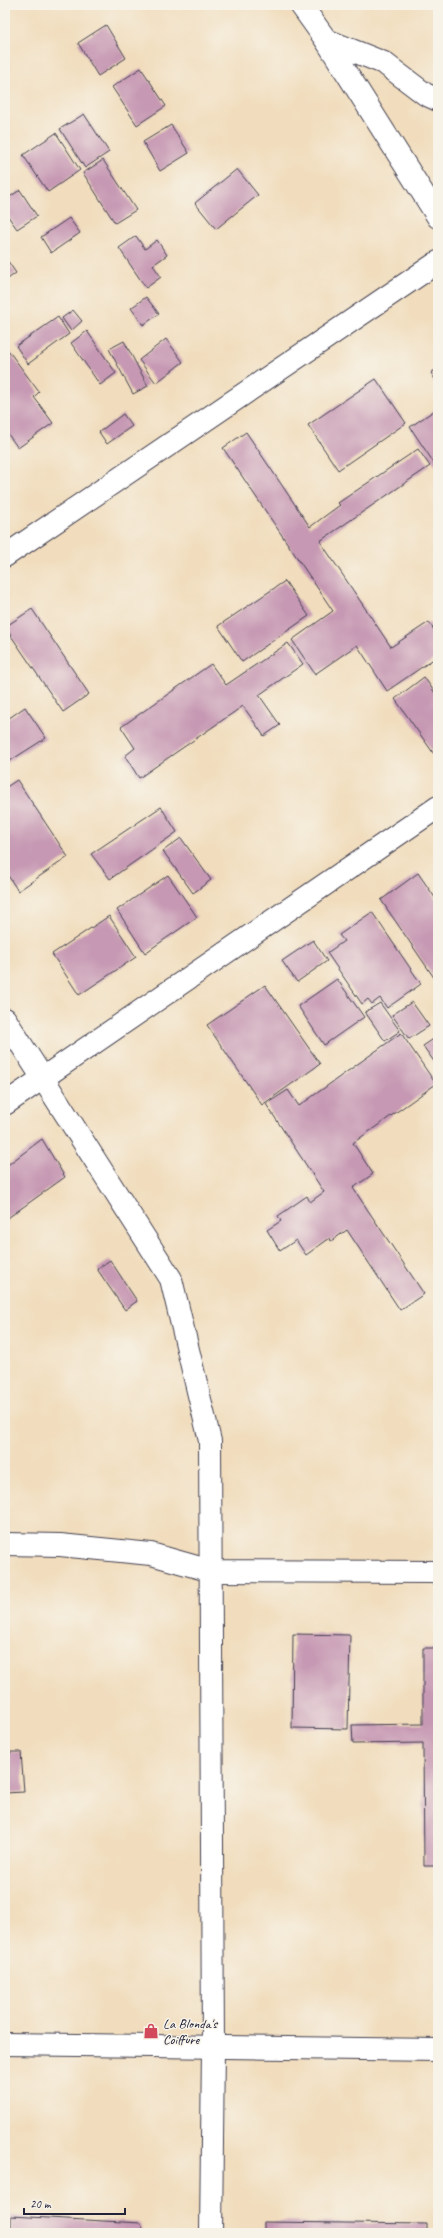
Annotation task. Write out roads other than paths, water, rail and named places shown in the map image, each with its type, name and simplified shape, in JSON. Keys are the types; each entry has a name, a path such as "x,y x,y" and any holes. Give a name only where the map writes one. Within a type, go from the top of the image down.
{"street":[{"path":"301,5 326,40 438,217"},
{"path":"326,40 384,63 425,94 438,100"},
{"path":"5,556 438,262"},
{"path":"5,1104 42,1077 438,807"},
{"path":"5,1019 171,1279 210,1441 213,2046 211,2233"},
{"path":"5,1544 60,1546 151,1554 210,1572 438,1572"},
{"path":"5,2044 438,2050"}],"place":[{"name":"La Blonda's Coiffure","path":"151,2031"}]}
